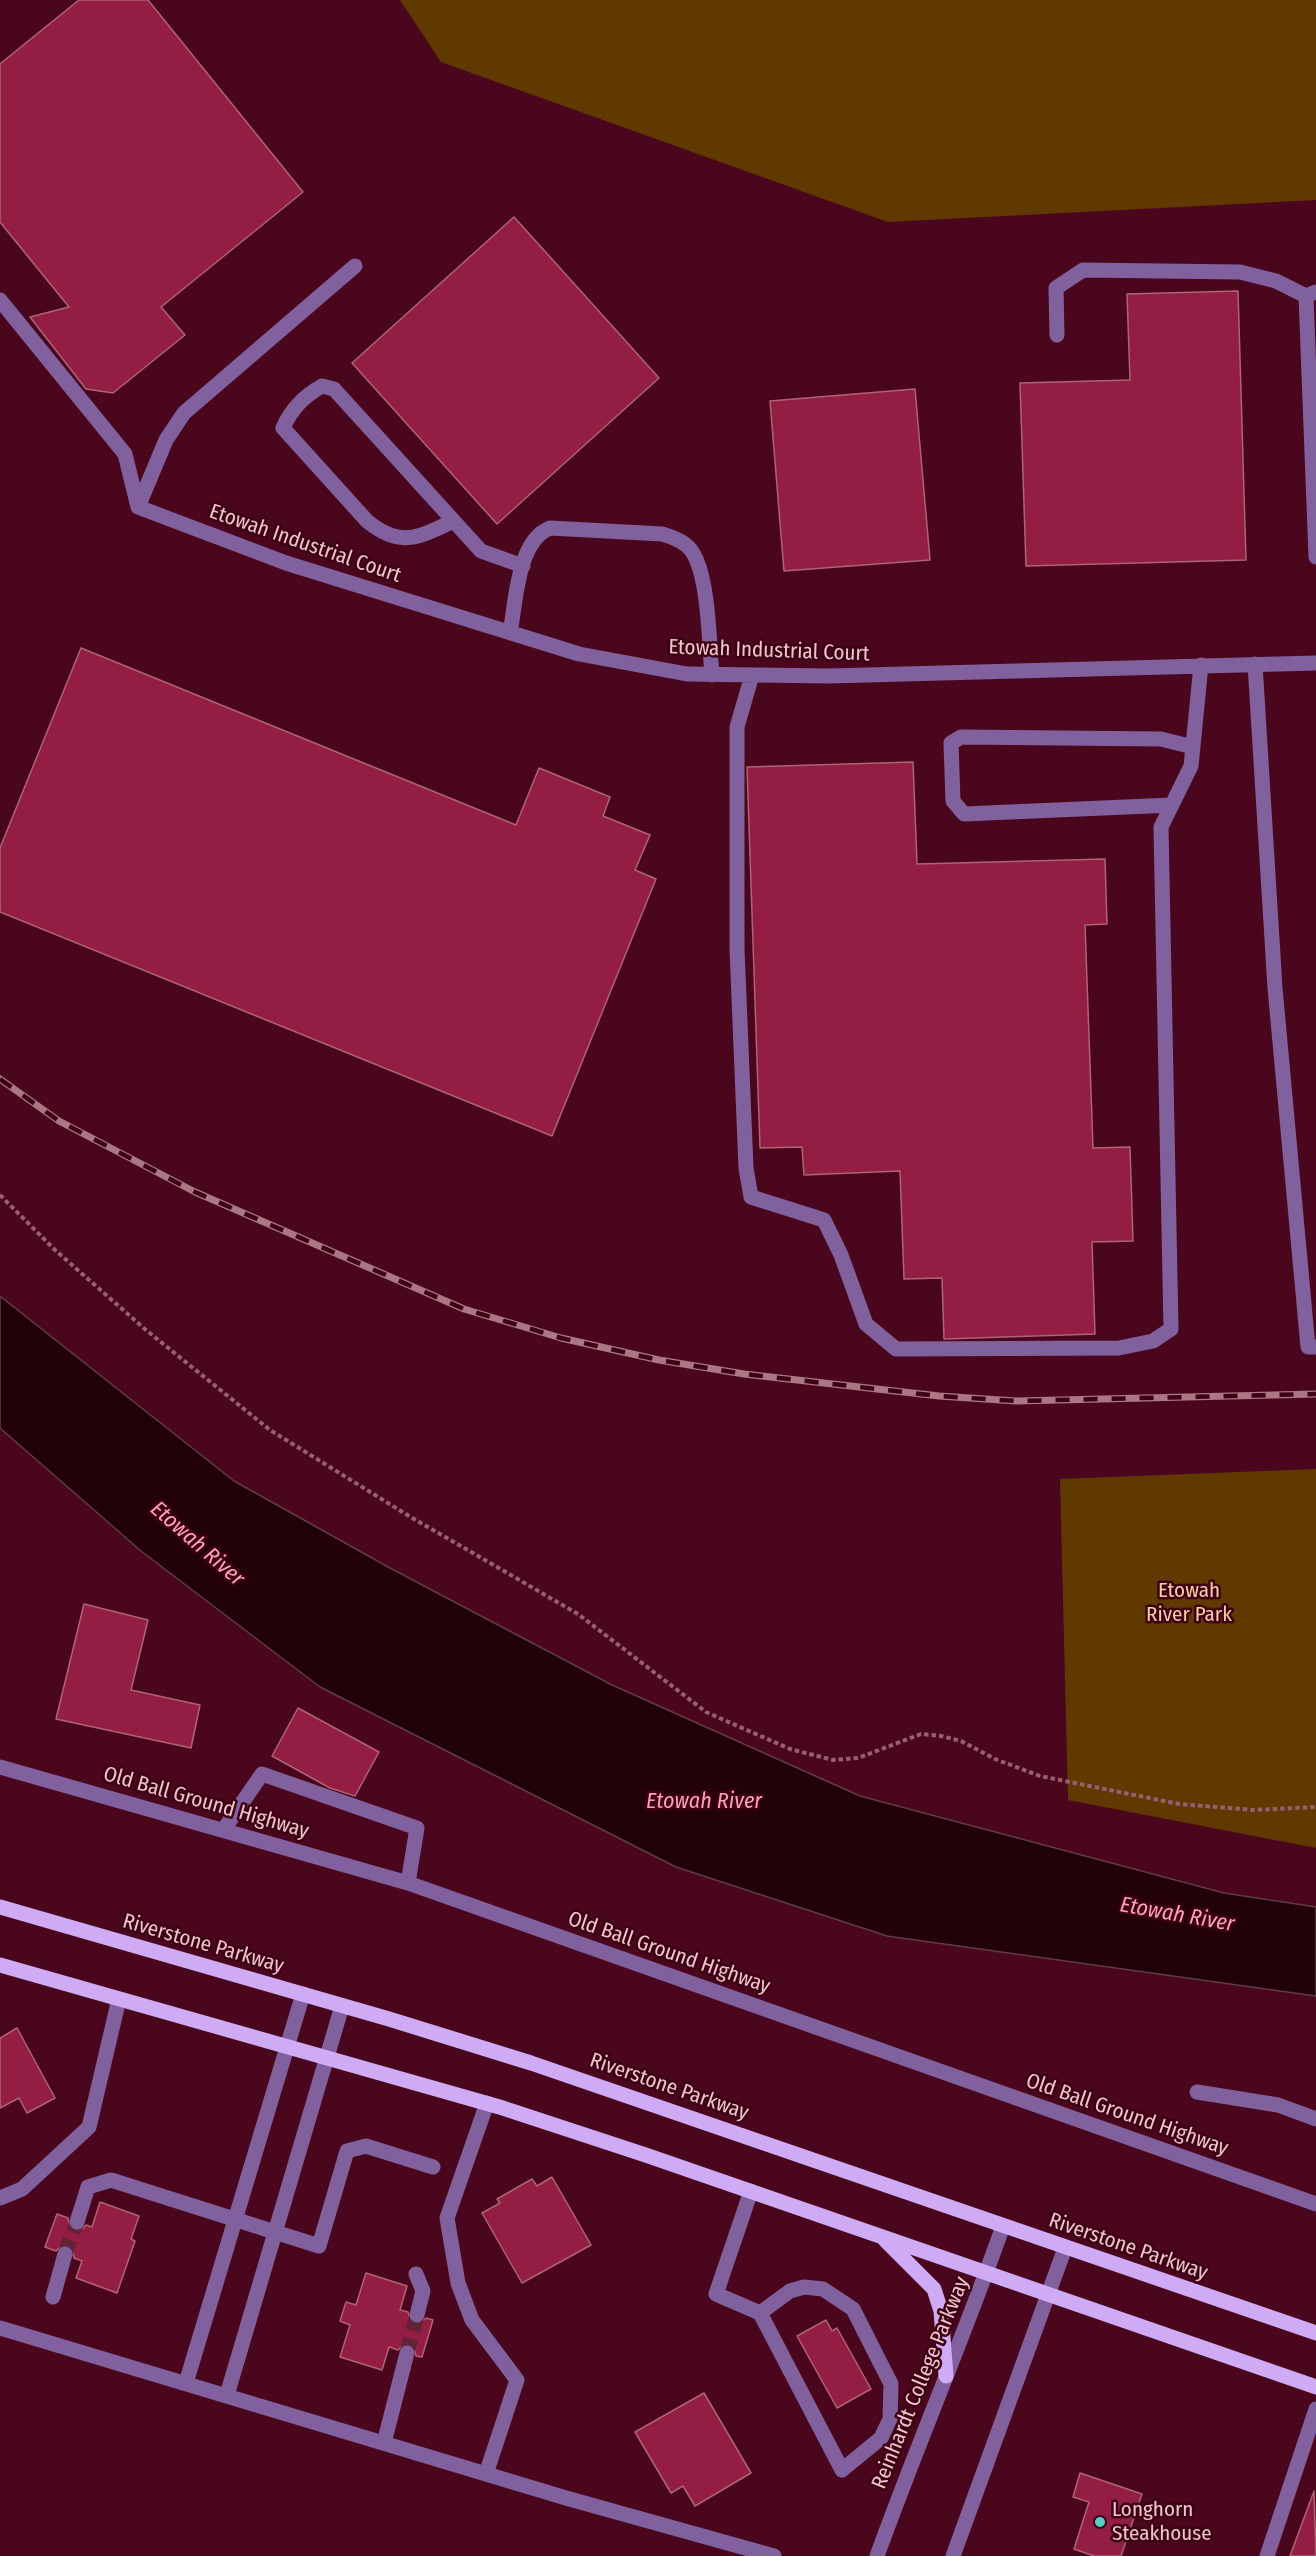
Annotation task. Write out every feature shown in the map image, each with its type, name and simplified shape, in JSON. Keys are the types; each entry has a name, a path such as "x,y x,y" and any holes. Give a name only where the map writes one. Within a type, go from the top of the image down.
{"main road":[{"name":"Riverstone Parkway","path":"0,1907 303,1994 662,2106 1065,2248 1316,2333"},
{"path":"0,1965 487,2103 880,2235 1316,2387"},
{"path":"880,2235 934,2289 941,2311 946,2376"}],"street":[{"path":"138,507 166,440 184,413 355,266"},
{"path":"1057,335 1056,288 1083,270 1240,272 1276,281 1311,294 1316,557"},
{"path":"0,300 125,454 138,507"},
{"path":"453,521 410,538 382,533 366,521 283,428 288,414 308,394 322,386 334,389 482,551 523,566"},
{"name":"Etowah Industrial Court","path":"138,507 286,563 579,654 687,674 828,676 1316,663"},
{"path":"510,633 523,566 530,543 542,531 550,528 662,534 679,540 690,548 702,573 712,675"},
{"path":"1255,664 1275,988 1308,1347 1316,1347"},
{"path":"752,675 737,727 737,949 746,1168 751,1197 824,1221 841,1255 866,1324 896,1349 1119,1348 1153,1341 1171,1329 1161,826 1191,766 1201,665"},
{"path":"1172,805 964,814 953,801 951,743 961,737 1161,739 1193,747"},
{"name":"Old Ball Ground Highway","path":"0,1767 408,1883 1316,2204"},
{"path":"224,1829 262,1774 417,1828 408,1883"},
{"path":"186,2383 303,1994"},
{"path":"0,2198 22,2189 89,2127 119,1999"},
{"path":"227,2396 342,2006"},
{"path":"1197,2092 1278,2105 1316,2119"},
{"path":"486,2474 517,2380 472,2320 458,2283 447,2218 487,2103"},
{"path":"77,2222 88,2187 111,2180 319,2246 347,2151 366,2146 433,2167"},
{"path":"751,2191 716,2294 760,2313 842,2470 881,2438 890,2419 891,2384 853,2309 823,2289 804,2287 790,2291 760,2313"},
{"name":"Reinhardt College Parkway","path":"877,2556 915,2448 946,2376 1003,2226"},
{"path":"953,2556 1065,2248"},
{"path":"53,2297 65,2254"},
{"path":"416,2274 423,2291 417,2315"},
{"path":"0,2328 486,2474 774,2556"},
{"path":"384,2443 407,2353"},
{"path":"1267,2556 1316,2409"}],"path":[{"path":"0,1196 55,1250 146,1330 212,1387 270,1430 409,1516 578,1614 706,1712 790,1749 833,1760 858,1758 921,1734 961,1741 995,1759 1040,1776 1179,1804 1254,1810 1316,1807"}],"green space":[{"path":"400,0 1316,0 1316,200 888,222 441,62"},
{"name":"Etowah River Park","path":"1316,1469 1316,1848 1068,1800 1060,1479"}],"water":[{"name":"Etowah River","path":"0,1296 234,1481 390,1568 612,1685 860,1796 1224,1893 1316,1907 1316,1996 887,1936 676,1867 320,1687 141,1551 0,1428"}],"building":[{"path":"79,0 148,0 303,192 161,307 185,335 113,393 86,389 30,317 69,307 0,222 0,64"},
{"path":"514,217 659,378 497,524 352,363"},
{"path":"1238,291 1246,560 1026,566 1020,383 1130,380 1127,294"},
{"path":"915,389 930,560 784,571 770,401"},
{"path":"81,648 516,825 539,768 610,797 603,816 650,835 635,870 656,879 552,1136 0,912 0,848"},
{"path":"913,762 917,864 1105,859 1107,924 1085,925 1093,1148 1130,1147 1133,1241 1092,1242 1095,1334 944,1339 942,1278 904,1279 900,1171 804,1175 802,1147 760,1148 747,767"},
{"path":"84,1604 148,1620 131,1690 200,1705 191,1748 56,1719"},
{"path":"298,1708 379,1752 355,1796 330,1788 272,1756"},
{"path":"17,2028 55,2098 27,2113 19,2098 0,2108 0,2038"},
{"path":"552,2177 591,2245 522,2283 482,2213 500,2203 497,2199 532,2179 537,2186"},
{"path":"100,2202 139,2216 131,2239 135,2241 117,2293 76,2278 82,2261 74,2258 72,2247 62,2245 56,2251 45,2247 57,2214 68,2218 70,2229 80,2231 86,2225 92,2227"},
{"path":"366,2273 407,2286 400,2310 408,2312 411,2322 419,2324 426,2318 433,2320 422,2357 416,2356 414,2346 409,2343 404,2344 398,2350 389,2347 382,2370 340,2357 350,2325 340,2321 346,2302 356,2305"},
{"path":"826,2320 832,2331 837,2328 871,2389 837,2408 797,2336"},
{"path":"704,2393 751,2473 695,2506 683,2486 671,2493 635,2432"},
{"path":"1080,2473 1142,2494 1121,2556 1094,2556 1074,2549 1089,2502 1073,2497"},
{"path":"1314,2491 1316,2556 1290,2556"}],"tunnel":[{"path":"65,2254 77,2222"},
{"path":"407,2353 417,2315"}],"railway":[{"path":"0,1079 59,1121 195,1192 464,1309 561,1338 659,1360 744,1374 939,1396 1016,1401 1316,1394"}],"place":[{"name":"Longhorn Steakhouse","path":"1100,2522"}]}
